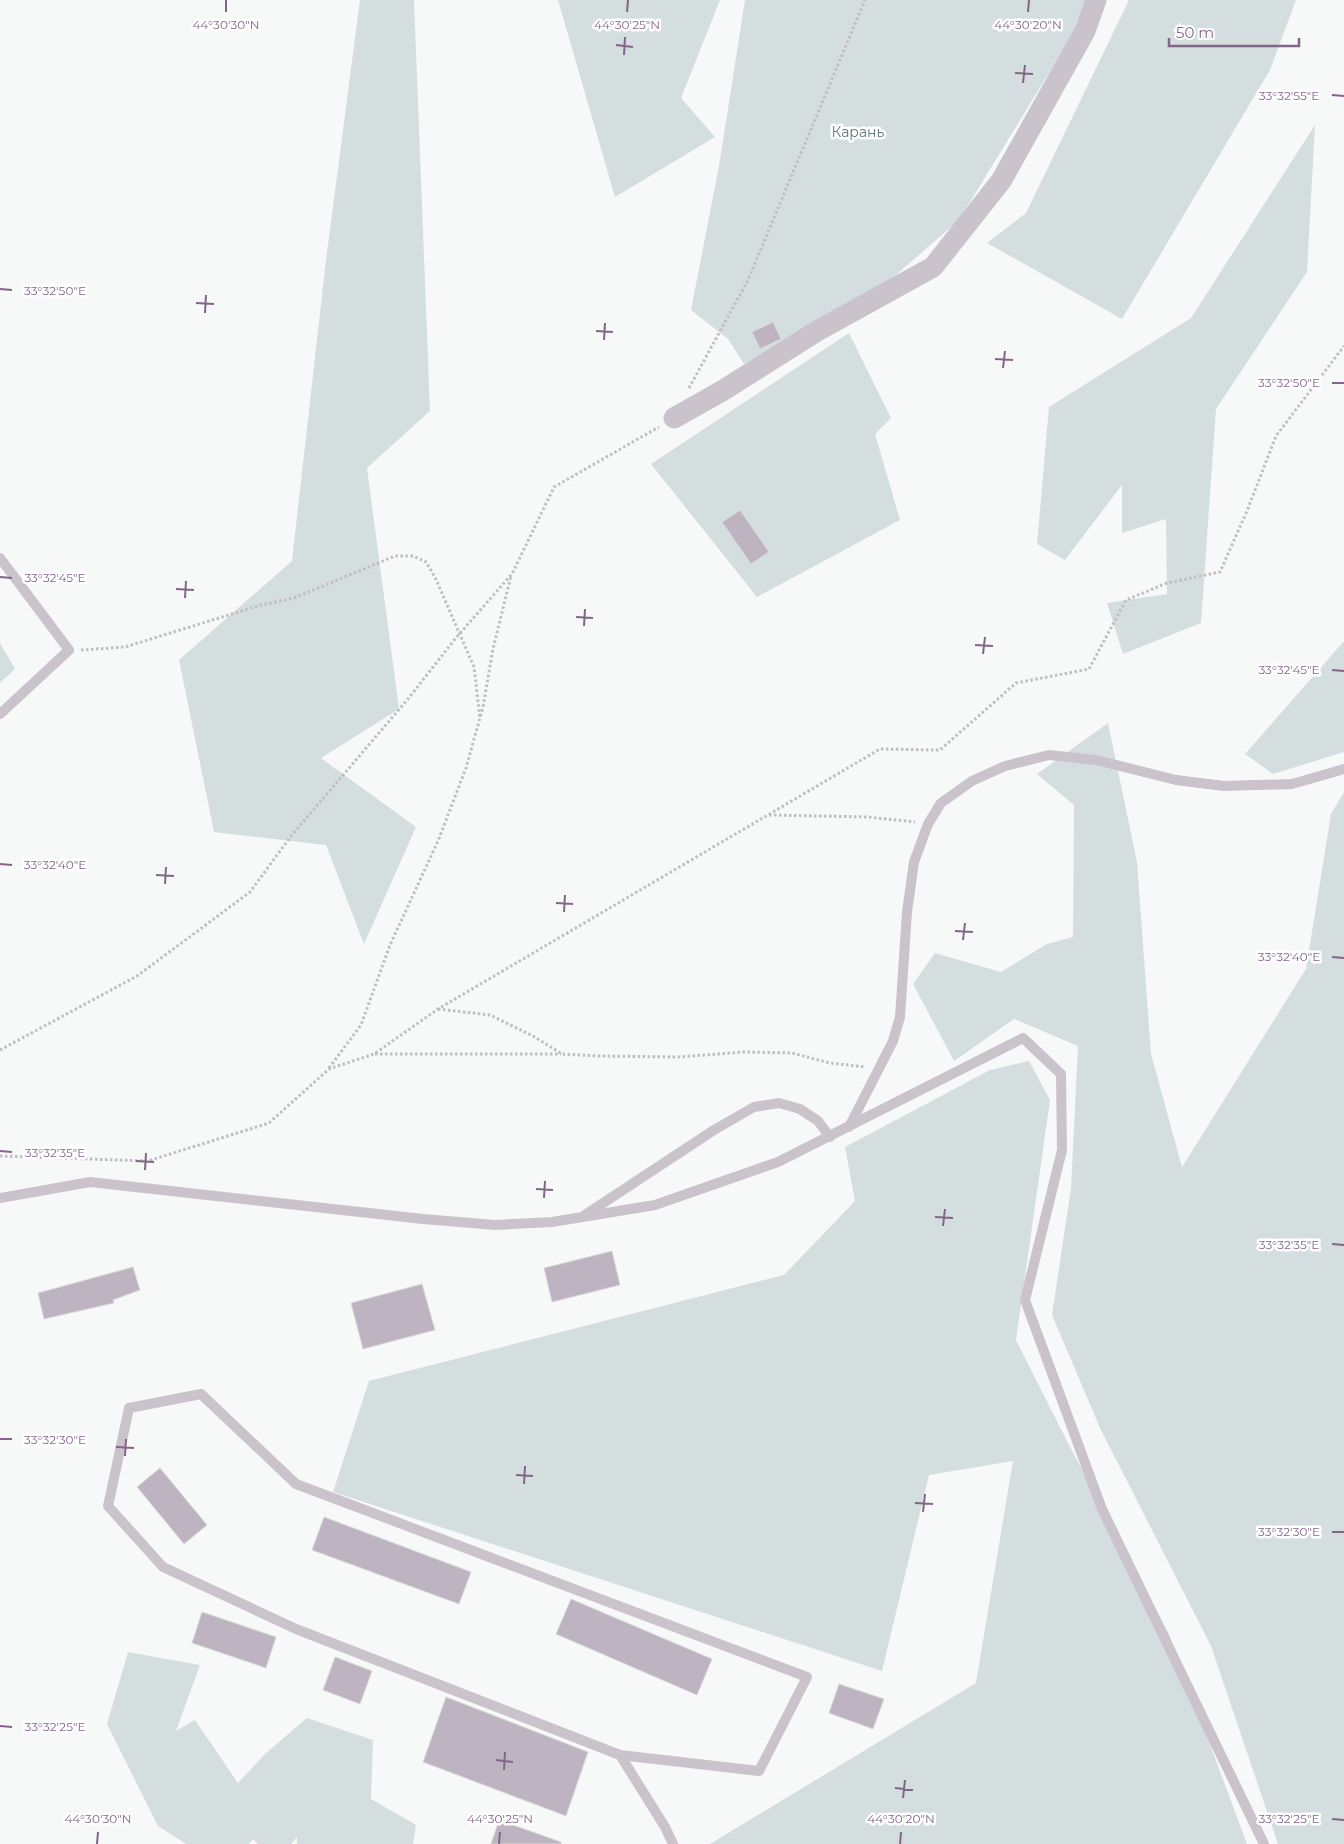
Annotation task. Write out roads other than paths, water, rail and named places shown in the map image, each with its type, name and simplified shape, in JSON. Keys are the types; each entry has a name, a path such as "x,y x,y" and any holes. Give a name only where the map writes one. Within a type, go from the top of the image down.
{"street":[{"path":"674,418 722,391 817,331 933,268 1000,181 1085,31 1096,0"}],"lane":[{"path":"0,558 69,650 0,714"},
{"path":"849,1127 893,1041 900,1017 914,862 928,824 941,803 972,781 1005,766 1049,755 1096,760 1176,780 1224,786 1292,784 1344,769"},
{"path":"0,1198 90,1182 413,1218 495,1225 552,1222 655,1205 778,1162 1023,1038 1062,1074 1062,1150 1025,1300 1102,1509 1264,1844"},
{"path":"582,1217 714,1130 754,1107 779,1103 800,1109 818,1121 830,1137"},
{"path":"620,1755 759,1771 808,1677 296,1484 201,1394 129,1408 108,1506 163,1567 296,1629 620,1755 666,1828 672,1844"}],"park label":[{"name":"Карань","path":"858,132"}]}
